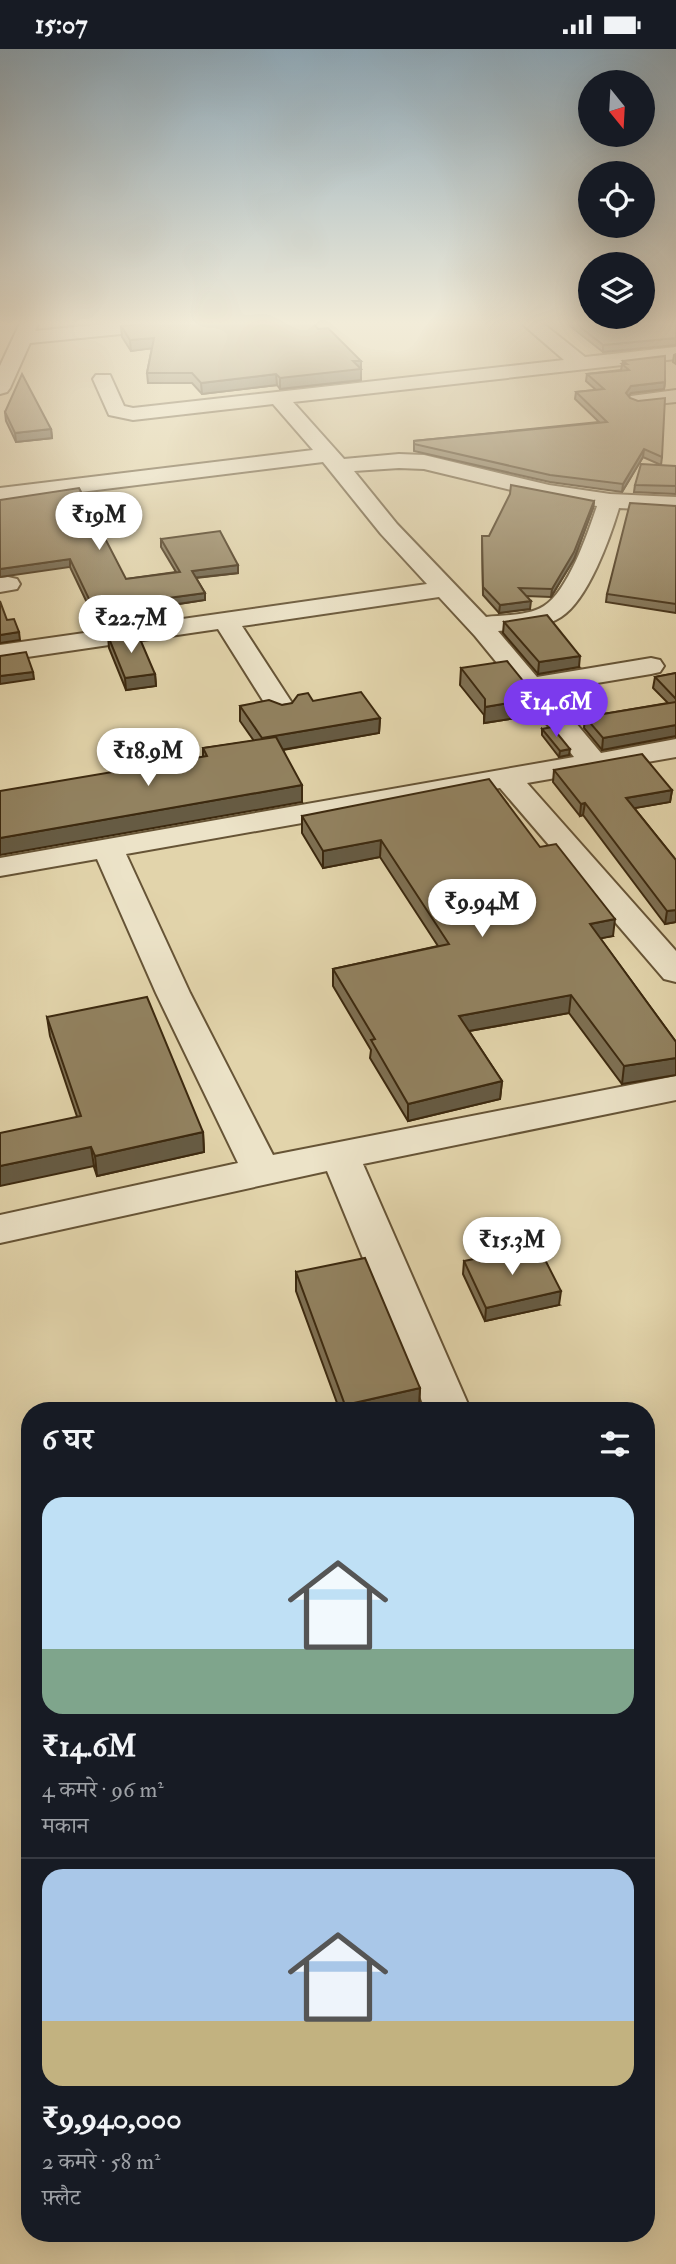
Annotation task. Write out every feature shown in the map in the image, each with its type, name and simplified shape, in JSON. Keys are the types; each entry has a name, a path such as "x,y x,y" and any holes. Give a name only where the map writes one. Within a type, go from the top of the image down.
{"street":[{"path":"302,424 389,529 531,686 594,763"},
{"path":"0,495 334,460 424,462 549,492 610,501 676,504"},
{"path":"479,626 555,611 565,600 604,523 610,501"},
{"path":"0,653 444,589"},
{"path":"226,621 258,667 282,709"},
{"path":"531,686 651,666"},
{"path":"0,867 676,748"},
{"path":"507,778 676,972"},
{"path":"108,848 173,993 261,1171"},
{"path":"0,1229 261,1171 676,1088"},
{"path":"340,1156 445,1402"}],"building":[{"path":"11,424 49,424 51,429 15,433"},
{"path":"583,424 664,424 662,457 644,449 623,484 550,475 414,444 414,441"},
{"path":"641,464 676,466 676,486 635,485"},
{"path":"511,485 594,501 574,552 552,589 519,588 531,601 500,605 483,587 482,536 489,536 510,494"},
{"path":"79,488 126,579 180,572 161,539 220,531 238,565 192,571 205,593 131,603 137,615 99,620 70,559 0,569 0,500"},
{"path":"630,503 676,506 676,604 607,594"},
{"path":"0,601 7,620 14,619 19,632 0,635"},
{"path":"547,615 580,656 539,662 504,622"},
{"path":"137,632 155,674 125,678 108,636"},
{"path":"26,652 33,672 0,676 0,656"},
{"path":"507,661 537,698 485,707 485,699 461,668"},
{"path":"676,673 676,699 655,677"},
{"path":"361,692 380,718 262,738 240,706 269,700 282,705 292,703 298,695 308,693 313,701"},
{"path":"676,702 676,725 603,738 585,717"},
{"path":"552,727 570,749 560,751 542,729"},
{"path":"276,737 302,785 0,838 0,791 207,756 203,748"},
{"path":"642,754 672,790 626,798 676,860 676,910 667,911 585,803 581,804 554,770"},
{"path":"489,779 540,847 556,844 615,919 590,924 676,1042 676,1058 624,1066 571,995 459,1016 502,1081 408,1104 371,1040 375,1039 333,969 449,944 381,840 323,851 302,816"},
{"path":"147,997 203,1132 95,1156 91,1147 0,1166 0,1133 81,1116 47,1017"},
{"path":"538,1246 561,1291 486,1308 464,1261"},
{"path":"365,1258 420,1388 358,1402 344,1402 296,1272"}]}
